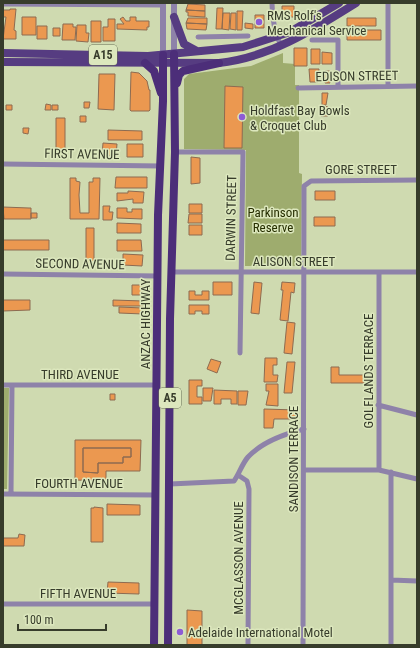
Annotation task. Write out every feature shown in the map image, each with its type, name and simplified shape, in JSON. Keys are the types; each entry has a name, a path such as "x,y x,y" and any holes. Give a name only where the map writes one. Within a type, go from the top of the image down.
{"highway":[{"name":"ANZAC HIGHWAY","path":"168,645 170,319 176,94 174,54"},
{"name":"ANZAC HIGHWAY","path":"154,645 158,215 163,101 163,59"},
{"path":"145,63 154,71 163,101"},
{"path":"176,94 178,75 183,71 219,63"},
{"path":"158,215 161,217 168,215 172,205"},
{"path":"158,228 170,223 172,226"},
{"path":"157,326 166,326 170,319"},
{"path":"157,337 165,334 171,337"},
{"path":"155,542 161,544 164,542 169,533"},
{"path":"155,553 163,550 169,552"}],"main road":[{"name":"A15","path":"3,62 145,63 163,59 174,54 230,49 277,37 302,26 339,3"},
{"name":"A15","path":"3,53 163,59 175,63 219,63 255,56 282,46 295,40 356,3"},
{"path":"174,17 184,44 198,52"}],"street":[{"name":"ANZAC HIGHWAY","path":"174,3 174,54"},
{"path":"272,3 272,18 277,37 282,46"},
{"path":"388,3 388,85"},
{"path":"3,4 163,4"},
{"name":"ANZAC HIGHWAY","path":"163,4 163,59"},
{"path":"229,36 230,49"},
{"path":"198,37 248,36"},
{"path":"312,40 338,40 338,86"},
{"name":"EDISON STREET","path":"298,88 388,85 417,86"},
{"name":"DARWIN STREET","path":"175,152 243,152 240,353"},
{"name":"FIRST AVENUE","path":"3,164 160,166"},
{"name":"GORE STREET","path":"306,184 311,181 417,180"},
{"name":"SANDISON TERRACE","path":"303,645 304,186 306,184"},
{"name":"ALISON STREET","path":"172,272 417,272"},
{"name":"GOLFLANDS TERRACE","path":"378,470 379,272"},
{"name":"SECOND AVENUE","path":"3,274 158,276"},
{"name":"THIRD AVENUE","path":"3,385 157,385"},
{"path":"11,494 12,385"},
{"path":"378,405 417,415"},
{"path":"170,484 234,481 247,458 263,445 289,433 304,430"},
{"path":"304,470 378,470 417,479"},
{"path":"391,472 391,645"},
{"name":"MCGLASSON AVENUE","path":"238,475 247,481 249,489 248,645"},
{"name":"FOURTH AVENUE","path":"3,494 156,494"},
{"path":"391,580 417,581"},
{"name":"FIFTH AVENUE","path":"3,604 154,604"}],"green space":[{"name":"Holdfast Bay Bowls & Croquet Club","path":"283,53 283,63 295,64 295,85 299,85 299,173 302,174 301,266 245,266 246,150 184,149 184,79 189,74 251,66"},
{"path":"3,388 9,388 7,489 3,489"}],"building":[{"path":"188,4 205,5 205,11 186,10"},
{"path":"282,6 294,6 294,17 282,17"},
{"path":"217,8 223,8 222,29 216,29"},
{"path":"16,9 14,30 16,31 16,39 3,39 6,17 3,17 3,10"},
{"path":"186,10 205,11 205,17 188,16 188,12 186,12"},
{"path":"237,11 243,11 242,30 237,30"},
{"path":"223,13 230,13 229,30 222,29"},
{"path":"231,13 236,13 236,30 230,29"},
{"name":"RMS Rolf's Mechanical Service","path":"255,15 264,15 264,28 255,28"},
{"path":"22,17 36,17 36,35 22,35"},
{"path":"123,17 126,21 130,21 130,17 136,17 136,21 149,21 149,27 147,27 147,30 117,29 117,24 124,24 120,19"},
{"path":"188,18 207,18 207,24 186,23"},
{"path":"347,18 376,18 376,26 347,26"},
{"path":"108,19 115,19 115,41 103,41 103,27 108,27"},
{"path":"91,21 101,21 101,42 91,42"},
{"path":"186,23 207,24 206,30 187,29"},
{"path":"245,23 253,24 253,29 245,28"},
{"path":"63,24 73,24 73,27 76,27 75,40 62,40"},
{"path":"77,25 86,25 86,33 89,33 88,42 76,41"},
{"path":"37,26 47,26 47,39 37,39"},
{"path":"53,28 60,28 60,36 53,36"},
{"path":"347,30 381,30 381,40 347,40"},
{"path":"294,48 307,48 307,66 294,66"},
{"path":"311,49 320,49 320,64 311,64"},
{"path":"322,52 332,53 332,64 322,64"},
{"path":"309,69 319,69 318,82 310,82"},
{"path":"325,71 330,71 330,83 325,83 325,80 323,80"},
{"path":"131,72 139,73 147,81 150,90 149,111 130,110"},
{"path":"99,74 115,74 114,110 98,109"},
{"path":"225,86 243,87 242,148 224,148"},
{"path":"322,93 328,93 326,105 322,105"},
{"path":"84,102 90,102 89,108 84,108"},
{"path":"46,104 51,105 51,110 45,110"},
{"path":"6,105 12,105 12,110 6,110"},
{"path":"52,105 58,105 58,110 52,110"},
{"path":"322,105 328,107 328,116 321,116"},
{"path":"80,116 86,116 86,122 80,122"},
{"path":"56,118 65,118 65,154 56,154"},
{"path":"23,128 29,128 28,134 23,133"},
{"path":"108,130 142,131 142,140 108,140"},
{"path":"103,143 117,144 116,156 102,155"},
{"path":"127,144 143,144 143,157 127,157"},
{"path":"191,157 200,158 200,183 191,184"},
{"path":"116,177 147,177 147,188 115,188"},
{"path":"70,178 76,178 76,181 80,182 80,213 89,213 89,182 93,182 93,178 100,178 99,219 70,219"},
{"path":"128,191 144,192 143,203 133,203 133,199 117,201 117,193 128,193"},
{"path":"315,191 335,191 335,200 315,200"},
{"path":"189,204 202,204 202,213 189,213"},
{"path":"103,206 110,206 109,212 113,212 112,220 103,220"},
{"path":"3,207 31,208 31,219 4,219"},
{"path":"117,208 127,208 127,212 132,212 132,209 142,209 142,219 117,218"},
{"path":"31,213 37,213 37,218 31,218"},
{"path":"189,214 202,214 202,223 188,223"},
{"path":"314,217 335,217 335,226 314,226"},
{"path":"117,223 141,224 141,233 117,233"},
{"path":"189,225 202,225 202,235 189,235"},
{"path":"86,228 94,228 94,263 86,263"},
{"path":"3,240 49,240 49,250 3,250"},
{"path":"117,240 141,240 142,251 117,251"},
{"path":"123,254 143,255 142,266 123,265"},
{"path":"213,282 232,282 232,295 213,295"},
{"path":"254,282 262,283 259,314 251,313"},
{"path":"282,282 295,283 294,293 291,292 288,321 280,320 283,290 281,290"},
{"path":"132,285 143,285 143,295 132,295"},
{"path":"189,291 195,291 195,295 202,295 202,291 209,291 209,300 189,300"},
{"path":"3,300 30,300 30,310 3,311"},
{"path":"113,300 143,301 143,306 113,306"},
{"path":"189,305 209,305 209,314 202,314 202,311 195,311 195,314 189,314"},
{"path":"119,307 143,308 143,314 119,313"},
{"path":"287,322 295,323 292,354 284,353"},
{"path":"265,358 277,358 277,365 273,365 273,375 278,375 277,382 264,382"},
{"path":"211,359 221,362 217,373 207,369"},
{"path":"287,362 295,362 292,393 284,393"},
{"path":"331,367 339,367 339,375 364,375 364,383 331,383"},
{"path":"189,380 202,380 202,386 197,386 197,397 202,397 202,404 189,404"},
{"path":"266,384 278,384 278,406 266,405 269,391 266,391"},
{"path":"203,388 213,388 211,401 203,401"},
{"path":"214,390 237,391 237,404 231,404 231,399 221,399 221,404 214,404"},
{"path":"238,391 248,391 246,405 238,405"},
{"path":"110,394 115,394 115,400 110,400"},
{"path":"264,409 297,410 297,419 274,419 273,428 264,428"},
{"path":"75,440 141,440 140,471 106,471 106,481 75,480","holes":["83,448 131,448 131,457 123,457 123,463 98,463 98,473 83,472"]},
{"path":"83,448 131,448 131,457 123,457 123,463 98,463 98,473 83,472"},
{"path":"107,504 140,505 140,515 107,515"},
{"path":"91,508 103,508 103,542 91,542"},
{"path":"19,534 25,535 24,546 3,546 3,538 18,538"},
{"path":"108,582 139,583 139,594 107,593"},
{"path":"187,610 202,611 202,645 187,645"}],"place":[{"name":"RMS Rolf's Mechanical Service","path":"259,22"},
{"name":"Holdfast Bay Bowls & Croquet Club","path":"242,117"},
{"name":"Adelaide International Motel","path":"180,632"}],"park label":[{"name":"Parkinson Reserve","path":"273,220"}]}
